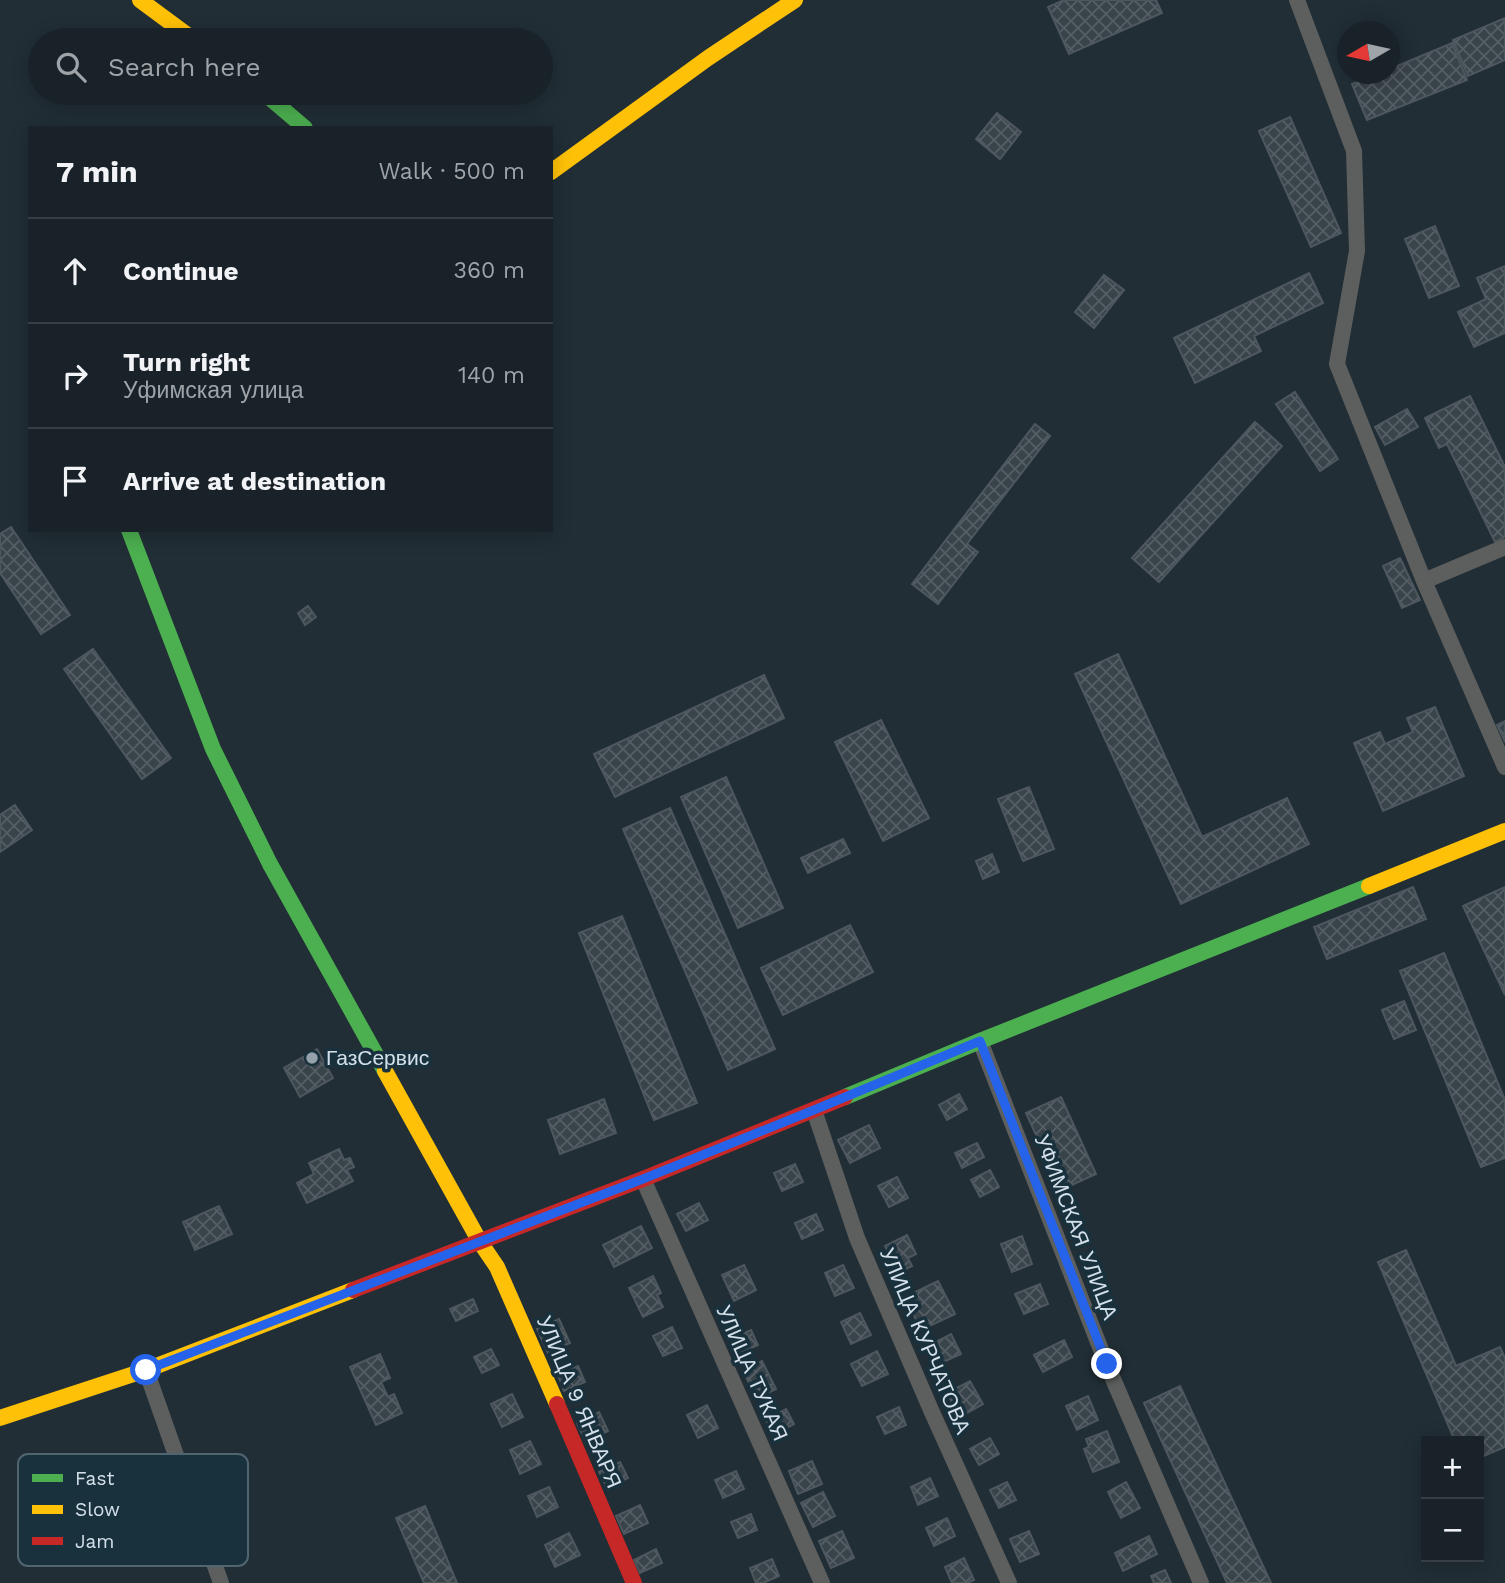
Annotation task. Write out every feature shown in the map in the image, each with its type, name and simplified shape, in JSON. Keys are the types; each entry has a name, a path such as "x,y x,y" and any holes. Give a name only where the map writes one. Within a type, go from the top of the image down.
{"street":[{"path":"140,0 178,28"},
{"path":"553,171 708,58 795,0"},
{"path":"1297,0 1354,151 1357,251 1338,364 1424,581 1505,768"},
{"path":"278,105 303,126"},
{"name":"УЛИЦА 9 ЯНВАРЯ","path":"131,532 213,749 270,864 480,1242 497,1267 634,1583"},
{"path":"1424,581 1505,547"},
{"path":"0,1419 146,1370 643,1179 1505,831"},
{"name":"УФИМСКАЯ УЛИЦА","path":"980,1041 1107,1364 1201,1583"},
{"name":"УЛИЦА КУРЧАТОВА","path":"814,1110 857,1238 1009,1583"},
{"name":"УЛИЦА ТУКАЯ","path":"643,1179 822,1583"},
{"path":"146,1370 176,1454"},
{"path":"215,1566 221,1583"}],"building":[{"path":"1064,0 1156,0 1162,13 1069,54 1048,7"},
{"path":"1505,18 1505,60 1468,76 1453,40"},
{"path":"1452,43 1467,80 1367,120 1352,84 1400,84 1400,65"},
{"path":"997,113 1021,132 1000,159 976,139"},
{"path":"1290,117 1341,233 1311,247 1259,131"},
{"path":"1435,226 1459,286 1429,298 1405,239"},
{"path":"1505,266 1505,333 1474,347 1458,312 1486,299 1477,278"},
{"path":"1309,273 1323,303 1254,336 1261,351 1195,383 1174,338"},
{"path":"1104,275 1124,290 1094,328 1075,312"},
{"path":"1295,392 1338,459 1320,471 1276,404"},
{"path":"1470,396 1505,467 1505,537 1495,542 1447,444 1439,448 1425,418"},
{"path":"1407,409 1418,427 1385,445 1375,427"},
{"path":"1255,422 1282,446 1159,582 1132,558"},
{"path":"1035,424 1050,436 967,544 978,552 938,604 912,584"},
{"path":"11,527 70,615 41,634 0,573 0,534"},
{"path":"1400,558 1420,600 1402,608 1383,566"},
{"path":"308,606 316,617 305,625 298,613"},
{"path":"93,649 171,758 142,779 64,669"},
{"path":"1118,654 1202,837 1287,798 1309,844 1181,904 1075,674"},
{"path":"764,675 784,718 615,797 594,754"},
{"path":"1435,707 1464,776 1383,811 1354,743 1380,732 1385,744 1413,732 1407,718"},
{"path":"881,720 929,818 883,841 835,742"},
{"path":"1505,721 1505,742 1497,725"},
{"path":"726,777 783,908 738,928 681,797"},
{"path":"1029,787 1054,849 1023,861 998,799"},
{"path":"15,805 32,830 0,852 0,815"},
{"path":"670,808 775,1049 728,1070 623,829"},
{"path":"843,839 850,853 808,873 801,858"},
{"path":"992,854 999,872 983,879 976,861"},
{"path":"1413,887 1426,919 1327,959 1314,927"},
{"path":"1505,887 1505,995 1463,906"},
{"path":"622,916 697,1103 654,1120 579,933"},
{"path":"850,925 873,972 783,1015 761,968"},
{"path":"1444,953 1505,1100 1505,1158 1481,1167 1400,971"},
{"path":"1404,1001 1416,1030 1394,1039 1382,1010"},
{"path":"317,1049 333,1078 300,1097 284,1068"},
{"path":"959,1094 967,1109 947,1120 939,1105"},
{"path":"1061,1097 1096,1174 1061,1190 1026,1113"},
{"path":"604,1099 616,1133 560,1154 548,1120"},
{"path":"869,1125 880,1148 850,1163 838,1140"},
{"path":"977,1143 984,1157 962,1168 955,1153"},
{"path":"339,1149 344,1160 350,1158 354,1167 347,1170 353,1181 307,1203 297,1183 314,1174 309,1163"},
{"path":"795,1164 803,1182 782,1191 774,1173"},
{"path":"990,1170 999,1187 980,1197 971,1180"},
{"path":"897,1177 908,1198 889,1207 878,1186"},
{"path":"699,1203 708,1220 686,1231 677,1214"},
{"path":"219,1206 232,1234 195,1250 183,1222"},
{"path":"816,1214 823,1230 802,1239 795,1223"},
{"path":"641,1226 652,1248 614,1267 603,1245"},
{"path":"907,1235 916,1254 908,1258 912,1266 898,1273 885,1246"},
{"path":"1022,1236 1032,1264 1012,1272 1001,1244"},
{"path":"1406,1250 1456,1366 1500,1347 1505,1358 1505,1447 1484,1456 1484,1436 1453,1436 1378,1262"},
{"path":"744,1265 756,1290 734,1301 722,1275"},
{"path":"843,1265 854,1288 835,1296 825,1273"},
{"path":"653,1276 661,1293 657,1295 663,1307 643,1317 629,1288"},
{"path":"938,1281 955,1314 921,1330 905,1297"},
{"path":"1040,1284 1048,1304 1024,1314 1015,1294"},
{"path":"473,1299 478,1311 456,1321 450,1309"},
{"path":"860,1313 871,1335 851,1344 841,1322"},
{"path":"559,1319 570,1343 548,1353 537,1329"},
{"path":"672,1327 682,1348 663,1356 653,1336"},
{"path":"751,1330 758,1345 740,1353 733,1338"},
{"path":"951,1334 961,1354 939,1364 930,1345"},
{"path":"1064,1340 1072,1357 1043,1372 1034,1355"},
{"path":"491,1349 499,1365 482,1373 474,1357"},
{"path":"877,1351 888,1374 862,1386 851,1364"},
{"path":"380,1354 390,1378 381,1382 388,1397 394,1394 402,1413 376,1425 350,1367"},
{"path":"762,1361 776,1389 756,1399 743,1370"},
{"path":"578,1366 585,1382 564,1391 558,1375"},
{"path":"970,1381 983,1404 960,1417 947,1393"},
{"path":"1180,1386 1271,1583 1227,1583 1144,1403"},
{"path":"512,1394 523,1417 502,1427 491,1404"},
{"path":"1088,1396 1098,1420 1077,1430 1066,1406"},
{"path":"707,1405 718,1428 698,1438 687,1415"},
{"path":"899,1407 906,1425 885,1434 877,1417"},
{"path":"786,1409 794,1424 774,1435 766,1420"},
{"path":"599,1412 608,1431 586,1442 577,1423"},
{"path":"1107,1431 1119,1462 1093,1472 1084,1449 1089,1447 1086,1439"},
{"path":"990,1438 999,1454 979,1465 970,1449"},
{"path":"530,1441 541,1464 520,1474 510,1450"},
{"path":"812,1461 822,1484 798,1494 789,1471"},
{"path":"620,1462 628,1478 607,1488 599,1472"},
{"path":"736,1471 744,1489 723,1498 715,1480"},
{"path":"930,1478 938,1496 918,1505 911,1487"},
{"path":"1007,1482 1016,1500 999,1508 990,1490"},
{"path":"1126,1482 1140,1508 1121,1518 1108,1492"},
{"path":"549,1487 558,1507 537,1517 528,1496"},
{"path":"823,1492 835,1516 813,1527 801,1503"},
{"path":"640,1505 648,1523 624,1534 616,1516"},
{"path":"425,1506 457,1583 424,1583 396,1518"},
{"path":"751,1514 757,1530 738,1538 731,1522"},
{"path":"947,1518 955,1536 934,1546 926,1528"},
{"path":"842,1531 854,1558 831,1568 819,1541"},
{"path":"1029,1531 1039,1554 1020,1562 1010,1539"},
{"path":"569,1533 580,1555 555,1567 545,1545"},
{"path":"1149,1536 1157,1554 1123,1571 1115,1553"},
{"path":"656,1549 662,1563 640,1573 634,1560"},
{"path":"964,1558 974,1580 952,1583 945,1567"},
{"path":"772,1559 779,1576 756,1583 750,1568"},
{"path":"1165,1570 1171,1583 1154,1583 1151,1576"}],"traffic: fast":[{"path":"278,105 303,126"},
{"path":"130,532 213,749 270,864 385,1071"},
{"path":"845,1097 1369,886"}],"traffic: slow":[{"path":"140,0 178,28"},
{"path":"553,171 708,58 795,0"},
{"path":"1369,886 1505,831"},
{"path":"385,1071 480,1242 497,1267 557,1404"},
{"path":"0,1418 146,1370 353,1290"}],"traffic: jam":[{"path":"353,1290 643,1179 845,1097"},
{"path":"557,1404 634,1583"}],"place":[{"name":"ГазСервис","path":"312,1058"}],"route":[{"path":"146,1370 643,1179 980,1041 1107,1364"}]}
